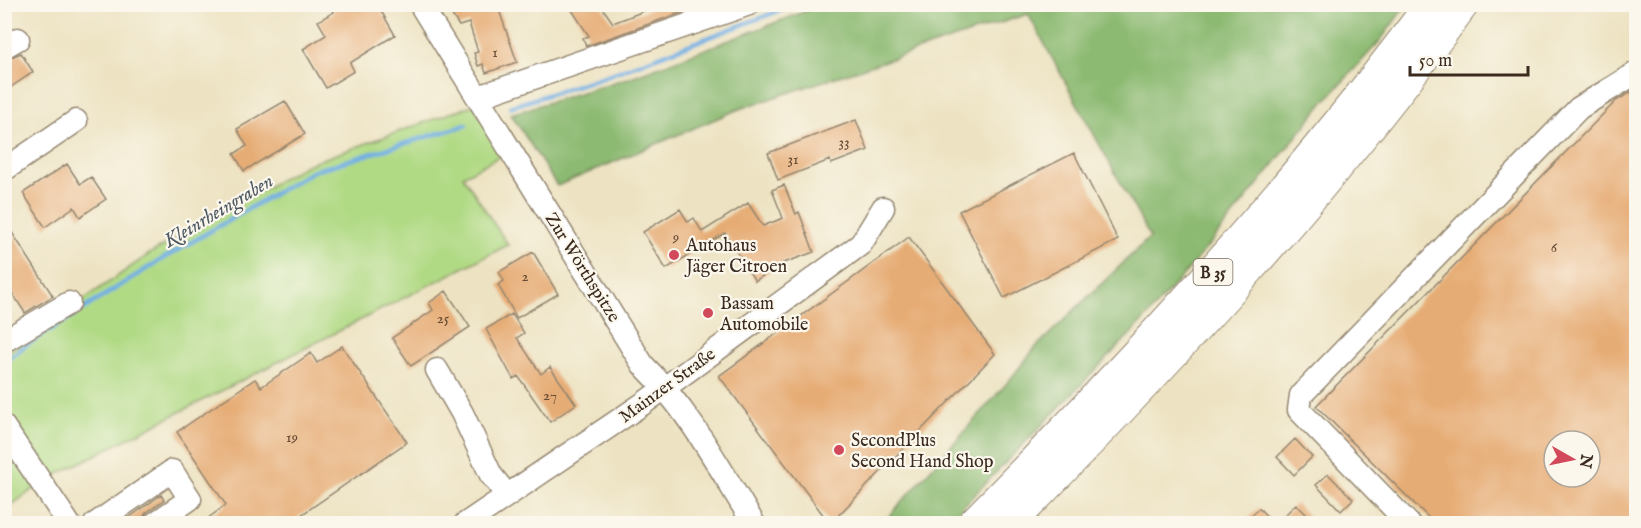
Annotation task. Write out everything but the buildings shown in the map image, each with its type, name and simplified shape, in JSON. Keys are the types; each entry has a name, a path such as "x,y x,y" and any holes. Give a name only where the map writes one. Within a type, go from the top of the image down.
{"highway":[{"name":"B 35","path":"975,524 1117,377 1255,225 1348,114 1432,4"},
{"name":"B 35","path":"1008,524 1182,342 1274,241 1393,97 1462,4"}],"street":[{"name":"Zur Wörthspitze","path":"420,4 643,365 666,387 754,524"},
{"path":"478,97 749,4"},
{"path":"1409,524 1299,410 1301,395 1580,108 1636,73"},
{"path":"4,170 76,121"},
{"name":"Mainzer Straße","path":"477,520 507,495 666,387 861,244 883,208"},
{"path":"4,341 69,303"},
{"path":"436,370 462,413 491,475 507,495"},
{"path":"4,427 69,524"},
{"path":"95,524 172,471 190,498 154,524"}],"green space":[{"path":"822,5 1406,5 1380,41 1324,102 1205,250 1143,321 946,524 883,523 1008,382 1035,348 1150,237 1028,14 739,109 557,186 511,114 634,76"},
{"path":"473,105 504,154 463,176 508,245 48,479 5,408 5,354 151,253 306,165"},
{"path":"4,441 36,487 5,510 4,510"}],"waterway":[{"name":"Kleinrheingraben","path":"510,107 614,73 797,4"},
{"name":"Kleinrheingraben","path":"4,362 26,345 156,263 313,171 466,125"}],"place":[{"name":"Autohaus Jäger Citroen","path":"674,255"},
{"name":"Bassam Automobile","path":"708,313"},
{"name":"SecondPlus Second Hand Shop","path":"839,450"}]}
